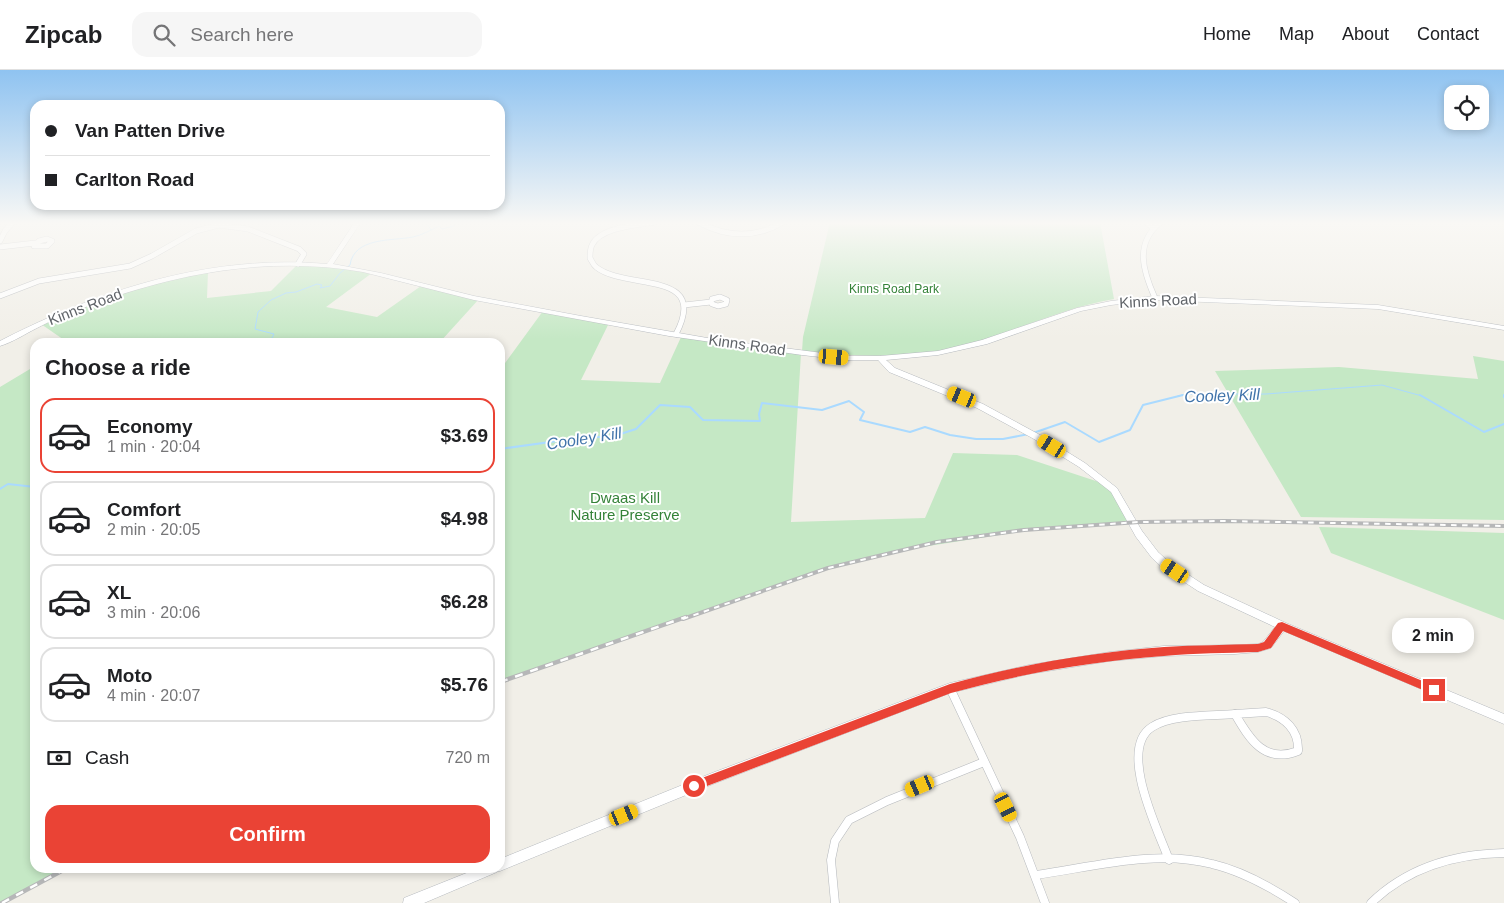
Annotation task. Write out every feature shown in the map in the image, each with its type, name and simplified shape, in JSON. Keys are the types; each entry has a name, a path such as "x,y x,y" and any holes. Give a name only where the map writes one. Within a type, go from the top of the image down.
{"street":[{"path":"0,296 39,281 107,271 145,261"},
{"path":"329,266 332,261"},
{"path":"591,261 597,268 609,274 666,286 681,296 684,305 682,322 676,334"},
{"path":"1143,261 1147,281 1155,298"},
{"name":"Kinns Road","path":"2,341 106,297 169,279 229,268 298,264 346,268 479,300 676,334 822,355 880,358 938,353 962,348 1079,310 1111,303 1155,298 1378,307 1504,328"},
{"path":"684,305 711,302"},
{"path":"880,358 892,370 962,397 1037,437 1082,465 1114,490 1145,543 1166,565 1201,588 1282,626 1504,719"},
{"path":"505,863 712,779 950,688 986,678 1088,660 1163,651 1258,648 1267,645 1282,626"},
{"path":"950,688 1036,875 1045,903"},
{"path":"1169,860 1140,781 1141,742 1151,727 1165,722 1235,714 1266,712 1281,716 1294,732 1299,743 1298,751 1291,755 1269,754 1252,741 1235,714"},
{"path":"835,903 831,860 835,841 848,820 887,800 984,762"},
{"path":"1372,903 1380,893 1401,879 1433,865 1484,852 1504,853"},
{"path":"1036,875 1128,861 1199,861 1235,872 1265,885 1295,903"},
{"path":"409,903 481,873"}],"green space":[{"name":"Kinns Road Park","path":"821,261 1107,261 1114,299 1075,308 961,346 902,355 842,355 802,351 803,337"},
{"path":"298,264 337,267 372,273 326,307 377,317 421,286 479,299 444,338 61,338 41,324 106,297 169,279 208,272 207,298 271,291"},
{"name":"Dwaas Kill Nature Preserve","path":"543,311 609,323 581,380 660,383 682,335 801,353 791,522 925,518 953,453 1017,455 1108,485 1132,521 1030,530 903,550 834,567 505,681 505,363"},
{"path":"1473,356 1504,361 1504,520 1301,517 1215,371 1339,367 1478,379"},
{"path":"30,369 30,873 59,873 0,903 0,387"},
{"path":"1319,527 1504,533 1504,620 1331,553"}],"waterway":[{"path":"272,338 274,334 255,329 258,312 271,300 286,293 296,292 317,284 322,285 320,288 330,286 340,273 350,265 351,261"},
{"name":"Cooley Kill","path":"1178,396 1187,394 1266,394 1382,385 1421,396"},
{"name":"Cooley Kill","path":"1033,433 1065,422 1099,442 1130,430 1143,405 1183,395"},
{"name":"Cooley Kill","path":"1421,396 1484,432 1504,424"},
{"name":"Cooley Kill","path":"505,448 586,437 611,437 636,429 660,405 690,407 703,420 760,421 759,414 762,403 822,410 849,401 864,412 860,420 910,432 925,427 950,435 976,439 1003,439 1029,434"},
{"path":"0,489 8,484 30,486"}],"railway":[{"path":"683,619 828,568 937,542 1024,530 1139,522 1225,521 1504,526"},
{"path":"505,680 686,617"},
{"path":"2,903 58,873"}],"route":[{"path":"694,786 950,688 986,678 1088,660 1163,651 1258,648 1267,645 1275,638 1282,626 1434,690"}]}
